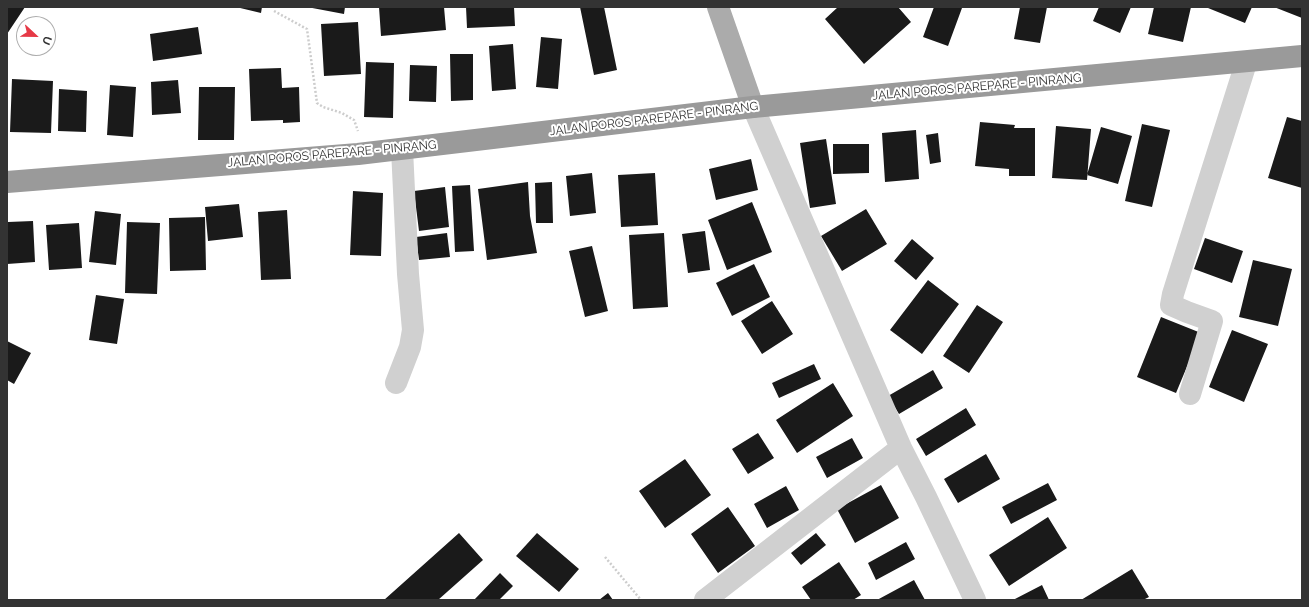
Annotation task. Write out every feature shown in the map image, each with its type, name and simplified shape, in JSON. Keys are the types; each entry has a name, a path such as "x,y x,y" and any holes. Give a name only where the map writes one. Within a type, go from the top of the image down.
{"highway":[{"name":"JALAN POROS PAREPARE - PINRANG","path":"7,182 358,154 753,107 1246,63 1302,56"}],"main road":[{"path":"718,7 753,107"}],"street":[{"path":"1190,394 1212,321 1187,312 1171,304 1246,63"},
{"path":"753,107 901,448 926,496 975,600"},
{"path":"396,383 410,347 413,330 408,274 402,149"},
{"path":"705,600 901,448"}],"path":[{"path":"274,11 307,29 317,103 323,107 342,113 354,120 358,129 358,154"},
{"path":"605,557 641,600"}],"building":[{"path":"7,7 25,7 19,16 16,16 16,20 7,34"},
{"path":"236,7 262,7 261,13"},
{"path":"307,7 345,7 344,14"},
{"path":"379,7 444,7 446,30 381,36"},
{"path":"466,7 514,7 515,26 467,28"},
{"path":"580,7 604,7 617,70 594,75"},
{"path":"838,7 898,7 911,22 864,64 825,19"},
{"path":"934,7 962,8 948,46 923,37"},
{"path":"1020,7 1047,7 1040,43 1014,39"},
{"path":"1099,7 1131,7 1120,33 1093,21"},
{"path":"1154,7 1191,7 1183,42 1148,34"},
{"path":"1208,7 1252,7 1245,23"},
{"path":"1274,7 1302,7 1302,18"},
{"path":"358,22 361,74 324,76 321,24"},
{"path":"198,27 202,54 153,61 150,34"},
{"path":"541,37 562,39 558,89 536,87"},
{"path":"513,44 516,89 492,91 489,46"},
{"path":"450,54 473,54 473,100 451,101"},
{"path":"366,62 394,63 393,118 364,117"},
{"path":"410,65 437,66 436,102 409,101"},
{"path":"281,68 282,88 299,87 300,122 283,123 283,120 251,121 249,69"},
{"path":"12,79 53,81 51,133 10,132"},
{"path":"178,80 181,113 152,115 151,82"},
{"path":"110,85 136,87 133,137 107,135"},
{"path":"199,87 235,87 234,140 198,140"},
{"path":"59,89 87,91 86,132 58,131"},
{"path":"1287,117 1302,121 1302,188 1268,178"},
{"path":"980,122 1015,125 1014,128 1035,128 1035,176 1009,176 1009,169 975,166"},
{"path":"1142,124 1170,130 1152,207 1125,201"},
{"path":"1056,126 1091,129 1087,180 1052,178"},
{"path":"1101,127 1132,136 1118,184 1087,175"},
{"path":"916,130 919,179 885,182 882,133"},
{"path":"938,133 941,162 930,164 926,135"},
{"path":"826,139 836,204 810,208 800,143"},
{"path":"833,144 869,144 869,173 833,174"},
{"path":"751,159 758,190 716,200 709,169"},
{"path":"592,173 596,213 570,216 566,176"},
{"path":"655,173 658,225 621,227 618,175"},
{"path":"528,182 530,216 537,253 487,260 478,189"},
{"path":"552,182 553,223 536,223 535,183"},
{"path":"470,185 474,251 455,252 452,186"},
{"path":"445,187 449,227 419,231 414,191"},
{"path":"353,191 383,193 381,256 350,255"},
{"path":"752,202 772,252 727,270 708,220"},
{"path":"239,204 243,237 208,241 205,207"},
{"path":"866,209 887,244 842,271 821,236"},
{"path":"287,210 291,279 261,280 258,212"},
{"path":"95,211 121,214 116,265 89,262"},
{"path":"205,217 206,270 170,271 169,218"},
{"path":"33,221 35,262 7,264 8,222"},
{"path":"127,222 160,223 157,294 125,293"},
{"path":"79,223 82,268 49,270 46,225"},
{"path":"705,231 710,270 688,273 682,234"},
{"path":"447,233 450,257 419,260 416,237"},
{"path":"664,233 668,307 633,309 629,235"},
{"path":"1205,238 1243,251 1232,283 1194,269"},
{"path":"912,239 934,258 916,280 894,261"},
{"path":"592,246 608,311 585,317 569,251"},
{"path":"1253,260 1292,269 1278,326 1239,317"},
{"path":"754,264 770,297 732,316 716,283"},
{"path":"928,280 959,304 922,354 890,330"},
{"path":"96,295 124,299 117,344 89,340"},
{"path":"772,301 793,334 762,354 741,321"},
{"path":"977,305 1003,322 969,373 943,356"},
{"path":"1161,317 1201,333 1176,393 1137,377"},
{"path":"1232,330 1268,344 1244,402 1209,387"},
{"path":"7,341 31,353 14,384 7,380"},
{"path":"814,364 821,379 779,398 772,383"},
{"path":"933,370 943,388 899,414 888,396"},
{"path":"833,383 853,416 797,453 776,420"},
{"path":"966,408 976,425 926,456 916,439"},
{"path":"758,433 774,458 748,474 732,449"},
{"path":"852,438 863,458 827,478 816,457"},
{"path":"986,454 1000,479 958,503 944,479"},
{"path":"685,459 711,495 665,528 639,491"},
{"path":"1048,483 1057,500 1011,524 1002,507"},
{"path":"881,485 899,518 855,543 837,509"},
{"path":"786,486 799,510 767,528 754,504"},
{"path":"728,507 755,546 718,573 691,534"},
{"path":"1048,517 1067,548 1009,586 989,555"},
{"path":"459,533 483,560 438,600 384,600"},
{"path":"537,533 579,569 559,592 516,556"},
{"path":"816,533 826,545 801,565 791,553"},
{"path":"906,542 915,559 876,580 868,563"},
{"path":"839,562 861,595 853,600 811,600 802,587"},
{"path":"1132,569 1149,597 1143,600 1081,600"},
{"path":"500,573 513,586 499,600 474,600"},
{"path":"914,580 925,600 877,600"},
{"path":"1042,585 1049,600 1013,600"},
{"path":"608,593 613,600 599,600"}]}
